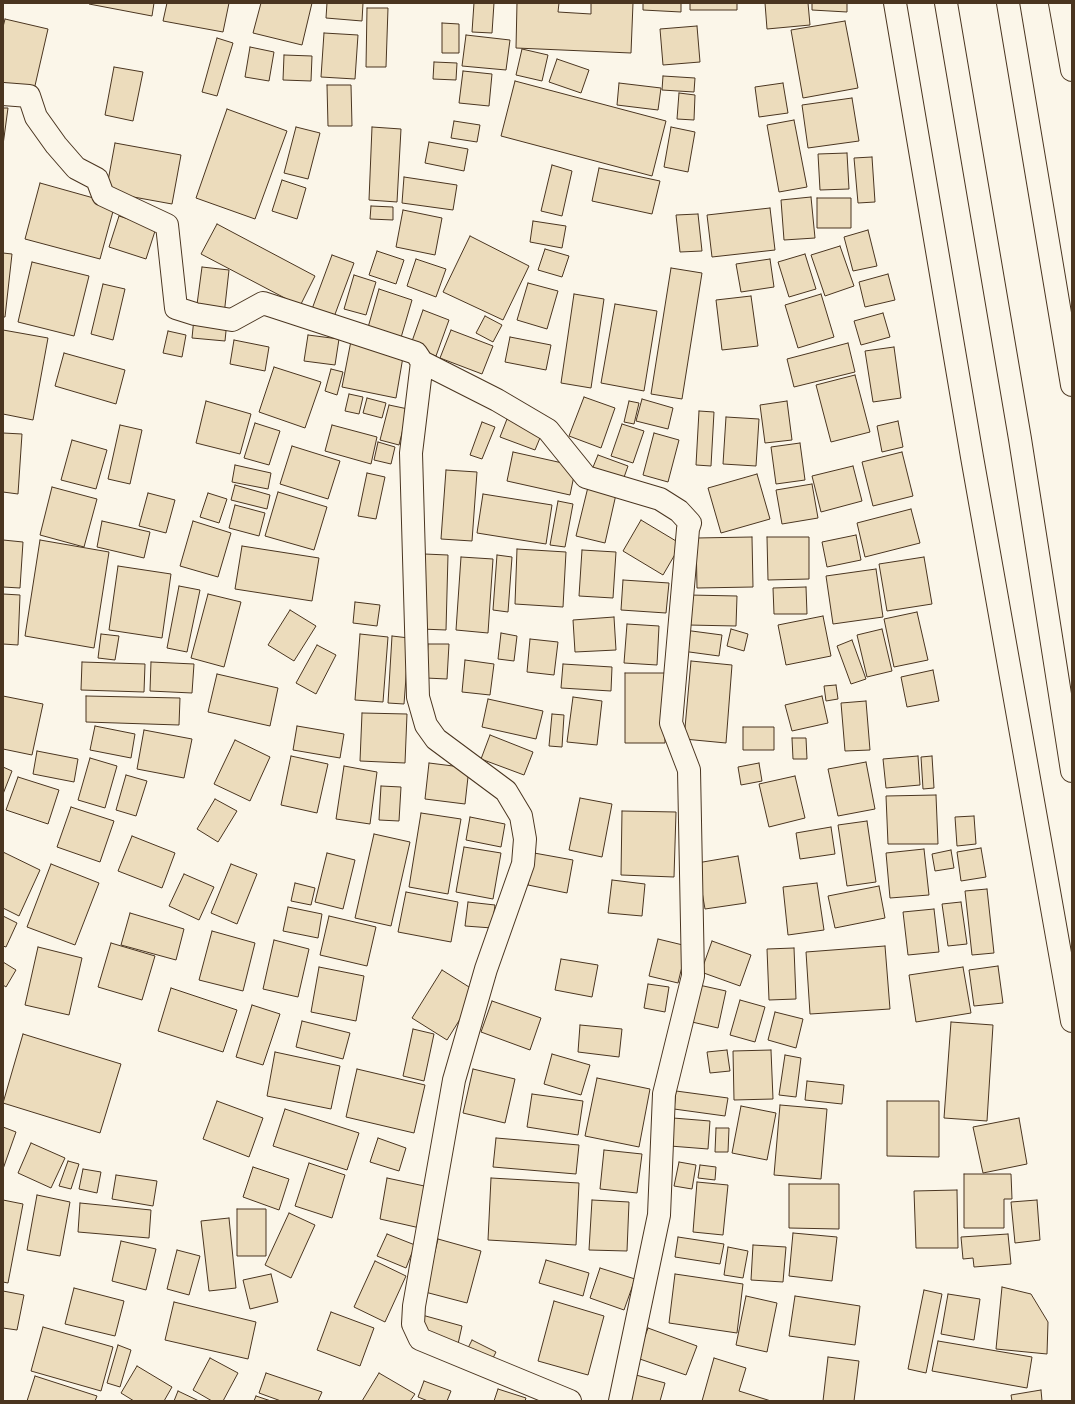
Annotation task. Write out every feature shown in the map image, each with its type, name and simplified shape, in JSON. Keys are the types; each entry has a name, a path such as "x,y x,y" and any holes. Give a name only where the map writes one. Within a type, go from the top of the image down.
{"main road":[{"path":"895,3 972,457 1072,1021"},
{"path":"946,3 1020,439 1072,771"},
{"path":"1008,3 1072,385"},
{"path":"1060,3 1072,70"},
{"path":"3,94 28,96 36,117 56,145 76,168 97,179 103,195 167,225 176,308 195,314 232,320 263,303 416,353 422,362 497,400 548,430 586,477 660,499 679,511 690,523 688,529 671,723 688,770 693,976 664,1094 659,1215 620,1401"},
{"path":"422,362 411,453 418,697 426,725 436,739 506,791 521,816 525,839 523,864 486,968 454,1080 414,1306 413,1324 420,1339 570,1401"}],"building":[{"path":"89,3 154,3 152,16"},
{"path":"167,3 229,3 223,32 163,21"},
{"path":"261,3 312,3 302,45 253,33"},
{"path":"327,3 363,3 362,21 326,18"},
{"path":"474,3 494,3 492,33 472,32"},
{"path":"517,3 559,3 558,12 591,14 591,3 633,3 631,53 516,48"},
{"path":"643,3 681,3 681,12 643,10"},
{"path":"690,3 737,3 737,10 690,10"},
{"path":"765,3 808,3 810,25 767,29"},
{"path":"812,3 847,3 847,12 812,10"},
{"path":"367,8 388,8 386,67 366,67"},
{"path":"5,19 48,29 34,90 3,83 3,27"},
{"path":"845,21 858,88 803,98 791,30"},
{"path":"442,23 459,24 459,53 442,53"},
{"path":"697,26 700,62 663,65 660,29"},
{"path":"324,33 358,35 355,79 321,77"},
{"path":"466,35 510,40 506,70 462,66"},
{"path":"217,38 233,43 217,96 202,92"},
{"path":"250,47 274,52 269,81 245,77"},
{"path":"522,49 548,55 542,81 516,75"},
{"path":"284,55 312,56 311,81 283,80"},
{"path":"557,59 589,70 581,93 549,82"},
{"path":"434,62 457,63 456,80 433,79"},
{"path":"114,67 143,72 133,121 105,115"},
{"path":"463,71 492,74 489,106 459,103"},
{"path":"663,76 695,78 694,92 662,90"},
{"path":"515,81 666,121 652,176 501,136"},
{"path":"619,83 661,88 658,110 617,105"},
{"path":"783,83 788,113 759,117 755,87"},
{"path":"327,85 351,85 352,126 328,126"},
{"path":"679,93 695,95 694,120 677,119"},
{"path":"852,98 859,141 808,148 802,105"},
{"path":"3,108 8,108 3,145"},
{"path":"227,109 287,131 255,219 196,198"},
{"path":"794,120 807,187 779,192 767,125"},
{"path":"454,121 480,125 477,142 451,138"},
{"path":"296,127 320,133 308,179 284,173"},
{"path":"372,127 401,129 397,202 369,200"},
{"path":"671,127 695,132 688,172 664,167"},
{"path":"429,142 468,149 464,171 425,163"},
{"path":"115,143 181,155 172,204 106,192"},
{"path":"847,153 849,189 820,190 818,154"},
{"path":"872,157 875,202 858,203 854,158"},
{"path":"552,165 572,171 562,216 541,211"},
{"path":"599,168 660,181 652,214 592,201"},
{"path":"404,177 457,185 453,210 402,203"},
{"path":"282,180 306,188 297,219 272,211"},
{"path":"40,183 115,204 100,259 25,239"},
{"path":"811,197 815,238 784,240 781,200"},
{"path":"817,198 851,198 851,228 817,228"},
{"path":"371,206 393,207 393,220 370,219"},
{"path":"770,208 775,250 712,257 707,215"},
{"path":"403,210 442,218 435,255 396,247"},
{"path":"698,214 702,251 680,252 676,215"},
{"path":"119,216 156,228 146,259 109,247"},
{"path":"533,221 566,226 562,248 530,242"},
{"path":"217,224 315,276 300,306 201,254"},
{"path":"868,230 877,266 853,271 844,237"},
{"path":"470,236 529,266 503,320 443,292"},
{"path":"840,246 854,286 825,296 811,255"},
{"path":"545,249 569,256 562,277 538,270"},
{"path":"377,251 404,260 396,284 369,275"},
{"path":"3,253 12,254 5,317 3,317"},
{"path":"805,254 816,289 789,297 778,262"},
{"path":"332,255 354,263 334,317 312,309"},
{"path":"416,259 446,269 436,297 407,286"},
{"path":"770,259 774,287 741,292 736,264"},
{"path":"32,262 89,276 74,336 18,322"},
{"path":"202,267 229,270 224,315 196,312"},
{"path":"671,268 702,273 682,399 651,394"},
{"path":"888,274 895,300 865,307 859,282"},
{"path":"354,275 376,282 366,315 344,309"},
{"path":"528,283 558,291 547,329 517,320"},
{"path":"103,284 125,289 113,340 91,334"},
{"path":"379,289 412,300 400,341 367,331"},
{"path":"574,294 604,299 591,388 561,383"},
{"path":"821,294 834,337 798,348 785,305"},
{"path":"751,296 758,346 722,350 716,300"},
{"path":"615,304 657,311 644,391 601,383"},
{"path":"423,310 449,320 436,356 410,347"},
{"path":"883,313 890,337 861,345 854,321"},
{"path":"485,316 502,325 493,342 476,333"},
{"path":"194,318 227,321 225,341 192,338"},
{"path":"3,330 48,338 33,420 3,414"},
{"path":"451,330 493,346 482,374 440,358"},
{"path":"168,331 186,335 182,357 163,353"},
{"path":"308,335 339,339 335,365 304,361"},
{"path":"510,337 551,345 546,370 505,362"},
{"path":"234,340 269,347 265,371 230,364"},
{"path":"351,341 404,351 396,398 342,387"},
{"path":"848,343 855,372 794,387 787,359"},
{"path":"894,347 901,398 873,402 865,351"},
{"path":"64,353 125,370 116,404 55,386"},
{"path":"274,367 321,382 305,428 259,412"},
{"path":"331,369 343,372 337,395 325,391"},
{"path":"855,375 870,432 831,442 816,385"},
{"path":"349,394 363,397 359,414 345,411"},
{"path":"584,397 615,408 601,448 569,436"},
{"path":"367,398 386,403 382,418 363,413"},
{"path":"642,399 673,408 668,429 636,421"},
{"path":"206,401 251,414 240,454 196,443"},
{"path":"629,401 639,403 634,424 624,422"},
{"path":"787,401 792,440 765,443 760,405"},
{"path":"389,405 408,409 399,445 380,440"},
{"path":"699,411 714,412 711,466 696,465"},
{"path":"726,417 759,419 756,466 723,464"},
{"path":"507,419 542,433 535,450 500,437"},
{"path":"898,421 903,447 882,452 877,426"},
{"path":"482,422 495,427 482,459 470,455"},
{"path":"255,423 280,431 269,465 244,458"},
{"path":"622,424 644,431 633,463 611,456"},
{"path":"120,425 142,430 130,484 108,479"},
{"path":"332,425 377,437 371,464 325,451"},
{"path":"3,433 22,434 18,494 3,492"},
{"path":"654,433 679,440 668,482 643,475"},
{"path":"72,440 107,450 96,489 61,480"},
{"path":"378,442 395,447 391,464 374,460"},
{"path":"800,443 805,480 776,484 771,447"},
{"path":"292,446 340,461 328,499 280,484"},
{"path":"513,452 576,466 570,495 507,481"},
{"path":"902,452 913,496 873,506 862,462"},
{"path":"598,455 628,466 622,483 591,472"},
{"path":"235,465 271,473 268,489 232,482"},
{"path":"853,466 862,501 821,512 812,476"},
{"path":"446,470 477,472 472,541 441,539"},
{"path":"367,473 385,477 376,519 358,516"},
{"path":"757,474 770,519 721,533 708,488"},
{"path":"589,483 617,490 605,543 576,536"},
{"path":"812,484 818,518 782,524 776,490"},
{"path":"235,485 270,495 267,509 231,500"},
{"path":"52,487 97,499 84,547 40,535"},
{"path":"278,492 327,507 314,550 265,536"},
{"path":"148,493 175,500 166,533 139,526"},
{"path":"208,493 227,499 219,523 200,517"},
{"path":"483,494 552,505 546,544 477,533"},
{"path":"558,501 573,504 565,547 550,545"},
{"path":"235,505 265,513 259,536 229,528"},
{"path":"911,509 920,543 865,557 857,523"},
{"path":"641,520 681,544 663,575 623,551"},
{"path":"102,521 150,532 144,558 97,547"},
{"path":"193,521 231,533 218,577 180,566"},
{"path":"856,535 861,560 827,567 822,542"},
{"path":"752,537 753,587 697,588 696,538"},
{"path":"767,537 809,537 809,579 768,580"},
{"path":"3,540 23,542 20,588 3,587"},
{"path":"40,540 109,552 94,648 25,636"},
{"path":"242,546 319,558 312,601 235,589"},
{"path":"517,549 566,552 563,607 515,604"},
{"path":"582,550 616,552 613,598 579,596"},
{"path":"424,554 448,555 446,630 421,629"},
{"path":"497,555 512,557 508,612 493,610"},
{"path":"461,557 493,559 488,633 456,630"},
{"path":"924,557 932,604 887,611 879,564"},
{"path":"118,566 171,574 162,638 109,630"},
{"path":"876,569 883,617 833,624 826,576"},
{"path":"623,580 669,583 666,613 621,610"},
{"path":"179,586 200,590 187,652 167,648"},
{"path":"806,587 807,614 774,614 773,588"},
{"path":"3,594 20,595 18,645 3,644"},
{"path":"208,594 241,602 224,667 191,658"},
{"path":"689,595 737,596 736,626 688,625"},
{"path":"355,602 380,605 377,626 353,623"},
{"path":"290,610 316,626 294,661 268,645"},
{"path":"917,612 928,660 894,667 884,619"},
{"path":"823,616 831,656 786,665 778,625"},
{"path":"614,617 616,650 575,652 573,620"},
{"path":"627,624 659,626 657,665 624,663"},
{"path":"731,629 748,634 744,651 727,646"},
{"path":"882,629 892,671 867,677 857,635"},
{"path":"684,630 722,635 719,656 682,651"},
{"path":"501,633 517,636 514,661 498,659"},
{"path":"101,634 119,636 115,660 98,658"},
{"path":"360,634 388,637 383,702 355,700"},
{"path":"392,636 409,638 404,704 388,703"},
{"path":"530,639 558,642 554,675 527,672"},
{"path":"852,640 866,679 851,684 837,646"},
{"path":"428,644 449,644 447,679 426,678"},
{"path":"317,645 336,655 316,694 296,683"},
{"path":"465,660 494,664 490,695 462,692"},
{"path":"691,661 732,665 726,743 684,739"},
{"path":"82,662 145,664 144,692 81,690"},
{"path":"151,662 194,664 192,693 150,691"},
{"path":"563,664 612,667 611,691 561,688"},
{"path":"933,670 939,701 907,707 901,677"},
{"path":"625,673 665,673 665,743 625,743"},
{"path":"217,674 278,688 270,726 208,712"},
{"path":"836,685 838,699 826,701 824,686"},
{"path":"3,696 43,704 32,755 3,749"},
{"path":"86,696 180,698 179,725 86,722"},
{"path":"822,696 828,723 792,731 785,705"},
{"path":"573,697 602,701 597,745 567,742"},
{"path":"488,699 543,711 536,739 482,727"},
{"path":"866,701 870,750 845,751 841,703"},
{"path":"362,713 407,714 405,763 360,761"},
{"path":"552,714 564,715 562,747 549,746"},
{"path":"95,726 135,734 131,758 90,750"},
{"path":"297,726 344,734 340,758 293,750"},
{"path":"743,727 774,727 774,750 743,750"},
{"path":"144,730 192,739 184,778 137,769"},
{"path":"490,735 533,752 524,775 481,759"},
{"path":"792,738 806,738 807,759 793,759"},
{"path":"235,740 270,757 250,801 214,784"},
{"path":"37,751 78,759 74,782 33,774"},
{"path":"291,756 328,764 317,813 281,805"},
{"path":"918,756 920,785 886,788 883,759"},
{"path":"932,756 934,788 923,789 921,757"},
{"path":"90,758 117,766 105,808 78,800"},
{"path":"866,762 875,809 838,816 828,769"},
{"path":"429,763 469,768 465,804 425,799"},
{"path":"759,763 762,781 741,785 738,767"},
{"path":"344,766 377,772 370,824 336,819"},
{"path":"3,767 12,771 3,794"},
{"path":"126,775 147,781 136,816 116,810"},
{"path":"795,776 805,818 769,827 759,784"},
{"path":"18,777 59,790 48,824 6,810"},
{"path":"381,786 401,787 399,821 379,820"},
{"path":"936,795 938,844 888,844 886,796"},
{"path":"580,798 612,804 602,857 569,850"},
{"path":"215,799 237,811 218,842 197,829"},
{"path":"71,807 114,821 100,862 57,847"},
{"path":"622,811 676,812 674,877 621,875"},
{"path":"421,813 461,819 448,894 409,887"},
{"path":"974,816 976,844 957,846 955,817"},
{"path":"470,817 505,824 501,847 466,840"},
{"path":"867,821 876,882 847,886 838,825"},
{"path":"831,827 835,854 800,859 796,833"},
{"path":"374,834 410,842 391,926 355,918"},
{"path":"132,836 175,853 162,888 118,871"},
{"path":"464,847 501,853 493,899 456,892"},
{"path":"981,848 986,877 961,881 957,852"},
{"path":"924,849 929,895 890,898 886,853"},
{"path":"951,850 954,868 935,871 932,854"},
{"path":"3,852 40,870 19,916 3,908"},
{"path":"327,853 355,860 343,909 315,902"},
{"path":"534,853 573,860 567,893 528,885"},
{"path":"738,856 746,903 705,909 697,863"},
{"path":"51,864 99,883 75,945 27,927"},
{"path":"231,864 257,874 237,924 211,913"},
{"path":"184,874 214,887 199,920 169,906"},
{"path":"612,880 645,884 642,916 608,913"},
{"path":"295,883 315,888 311,905 291,901"},
{"path":"817,883 824,930 788,935 783,887"},
{"path":"879,886 885,918 835,928 828,896"},
{"path":"987,889 994,953 972,955 965,891"},
{"path":"406,892 458,902 451,942 398,932"},
{"path":"468,902 495,905 492,928 465,926"},
{"path":"961,902 967,944 948,946 942,904"},
{"path":"288,907 322,914 318,938 283,931"},
{"path":"934,909 939,952 908,955 903,912"},
{"path":"130,913 184,929 176,960 121,945"},
{"path":"3,916 17,923 6,947 3,946"},
{"path":"329,916 376,927 367,966 320,955"},
{"path":"212,931 255,943 243,991 199,980"},
{"path":"658,939 687,946 678,983 649,976"},
{"path":"274,940 309,949 298,997 263,989"},
{"path":"712,941 751,955 740,986 701,972"},
{"path":"111,943 155,956 142,1000 98,987"},
{"path":"885,946 890,1009 810,1014 806,952"},
{"path":"38,947 82,958 69,1015 25,1005"},
{"path":"794,948 796,999 769,1000 767,949"},
{"path":"561,959 598,965 592,997 555,990"},
{"path":"3,962 16,970 6,987 3,985"},
{"path":"998,966 1003,1003 974,1006 969,970"},
{"path":"319,967 364,976 356,1021 311,1012"},
{"path":"963,967 971,1013 916,1022 909,975"},
{"path":"442,970 477,992 447,1040 412,1018"},
{"path":"648,984 669,987 665,1012 644,1008"},
{"path":"699,985 726,991 718,1028 692,1022"},
{"path":"171,988 237,1010 223,1052 158,1031"},
{"path":"740,1000 765,1007 755,1042 730,1035"},
{"path":"492,1001 541,1018 530,1050 481,1032"},
{"path":"252,1005 280,1014 263,1065 236,1057"},
{"path":"775,1012 803,1019 796,1048 768,1040"},
{"path":"302,1021 350,1033 343,1059 296,1047"},
{"path":"951,1022 993,1025 987,1121 944,1118"},
{"path":"580,1025 622,1029 619,1057 578,1052"},
{"path":"413,1029 434,1034 424,1081 403,1076"},
{"path":"23,1034 121,1064 100,1133 3,1103"},
{"path":"727,1050 730,1071 710,1073 707,1052"},
{"path":"771,1050 773,1099 734,1100 733,1051"},
{"path":"275,1052 340,1066 331,1109 267,1096"},
{"path":"552,1054 590,1065 581,1095 544,1084"},
{"path":"785,1055 801,1058 796,1097 779,1095"},
{"path":"357,1069 425,1085 414,1133 346,1117"},
{"path":"473,1069 515,1079 505,1123 463,1113"},
{"path":"597,1078 650,1089 639,1147 585,1136"},
{"path":"807,1081 844,1085 842,1104 805,1100"},
{"path":"676,1091 728,1098 725,1116 674,1109"},
{"path":"532,1094 583,1101 578,1135 527,1127"},
{"path":"217,1101 263,1118 249,1157 203,1139"},
{"path":"887,1101 939,1101 939,1157 887,1156"},
{"path":"780,1105 827,1109 821,1179 774,1175"},
{"path":"741,1106 776,1113 767,1160 732,1153"},
{"path":"285,1109 359,1133 347,1170 273,1146"},
{"path":"673,1118 710,1121 708,1149 670,1146"},
{"path":"1019,1118 1027,1164 983,1173 973,1127"},
{"path":"3,1127 16,1132 3,1169"},
{"path":"716,1128 729,1128 728,1152 715,1152"},
{"path":"378,1138 406,1148 399,1171 370,1162"},
{"path":"496,1138 579,1145 576,1174 493,1167"},
{"path":"31,1143 65,1158 51,1188 18,1173"},
{"path":"604,1150 642,1154 637,1193 600,1189"},
{"path":"68,1161 79,1164 71,1189 59,1186"},
{"path":"679,1162 696,1165 692,1189 674,1186"},
{"path":"309,1163 345,1175 332,1218 295,1206"},
{"path":"700,1165 716,1167 715,1180 698,1178"},
{"path":"253,1167 289,1179 279,1210 243,1197"},
{"path":"83,1169 101,1172 97,1193 79,1189"},
{"path":"964,1174 1011,1174 1012,1199 1004,1199 1004,1228 964,1228"},
{"path":"116,1175 157,1181 153,1206 112,1199"},
{"path":"387,1178 429,1187 420,1228 380,1219"},
{"path":"491,1178 579,1183 576,1245 488,1240"},
{"path":"697,1182 728,1185 723,1235 693,1232"},
{"path":"789,1184 839,1184 839,1229 789,1228"},
{"path":"957,1190 958,1248 916,1248 914,1191"},
{"path":"37,1195 70,1202 60,1256 27,1250"},
{"path":"3,1200 23,1204 8,1283 3,1282"},
{"path":"592,1200 629,1202 627,1251 589,1250"},
{"path":"1037,1200 1040,1240 1015,1243 1011,1202"},
{"path":"80,1203 151,1210 149,1238 78,1232"},
{"path":"237,1209 266,1209 266,1256 237,1256"},
{"path":"289,1213 315,1225 291,1278 265,1265"},
{"path":"229,1218 236,1288 209,1291 201,1221"},
{"path":"793,1233 837,1237 832,1281 789,1276"},
{"path":"387,1234 415,1245 406,1268 377,1256"},
{"path":"1008,1234 1011,1264 974,1267 973,1258 963,1259 961,1237"},
{"path":"678,1237 724,1244 720,1264 675,1257"},
{"path":"438,1239 481,1251 467,1303 425,1292"},
{"path":"121,1241 156,1249 146,1290 112,1281"},
{"path":"753,1245 786,1247 783,1282 751,1280"},
{"path":"728,1247 748,1251 743,1278 724,1275"},
{"path":"177,1250 200,1256 189,1295 167,1289"},
{"path":"546,1260 589,1273 583,1296 539,1283"},
{"path":"375,1261 406,1276 385,1322 354,1307"},
{"path":"600,1268 635,1279 624,1310 590,1298"},
{"path":"271,1274 278,1302 250,1309 243,1280"},
{"path":"675,1274 743,1284 737,1333 669,1323"},
{"path":"1002,1287 1031,1294 1048,1322 1047,1354 996,1349"},
{"path":"74,1288 124,1301 115,1336 65,1324"},
{"path":"924,1290 942,1294 926,1373 908,1369"},
{"path":"3,1291 24,1295 17,1330 3,1328"},
{"path":"948,1294 980,1299 974,1340 941,1334"},
{"path":"746,1296 777,1303 767,1352 736,1345"},
{"path":"795,1296 860,1306 855,1345 789,1336"},
{"path":"554,1301 604,1316 588,1375 538,1361"},
{"path":"174,1302 256,1322 248,1359 165,1340"},
{"path":"331,1312 374,1328 360,1366 317,1350"},
{"path":"422,1315 462,1326 458,1344 418,1333"},
{"path":"43,1327 113,1347 101,1391 31,1371"},
{"path":"648,1328 697,1346 686,1375 637,1358"},
{"path":"472,1340 496,1352 490,1364 466,1352"},
{"path":"938,1341 1032,1357 1027,1388 932,1371"},
{"path":"118,1345 131,1350 120,1387 107,1383"},
{"path":"828,1357 859,1361 854,1401 823,1401"},
{"path":"210,1358 238,1373 223,1401 212,1401 193,1390"},
{"path":"714,1358 746,1368 739,1391 771,1401 702,1401"},
{"path":"137,1366 172,1387 164,1401 134,1401 121,1393"},
{"path":"266,1373 322,1392 318,1401 281,1401 259,1393"},
{"path":"379,1373 415,1394 410,1401 362,1401"},
{"path":"636,1375 665,1383 660,1401 630,1401"},
{"path":"35,1376 97,1396 95,1401 27,1401"},
{"path":"424,1381 451,1391 447,1401 428,1401 418,1397"},
{"path":"498,1389 526,1398 525,1401 494,1401"},
{"path":"1041,1390 1042,1401 1012,1401 1011,1395"},
{"path":"178,1391 199,1401 174,1401"},
{"path":"256,1396 271,1401 254,1401"}]}
